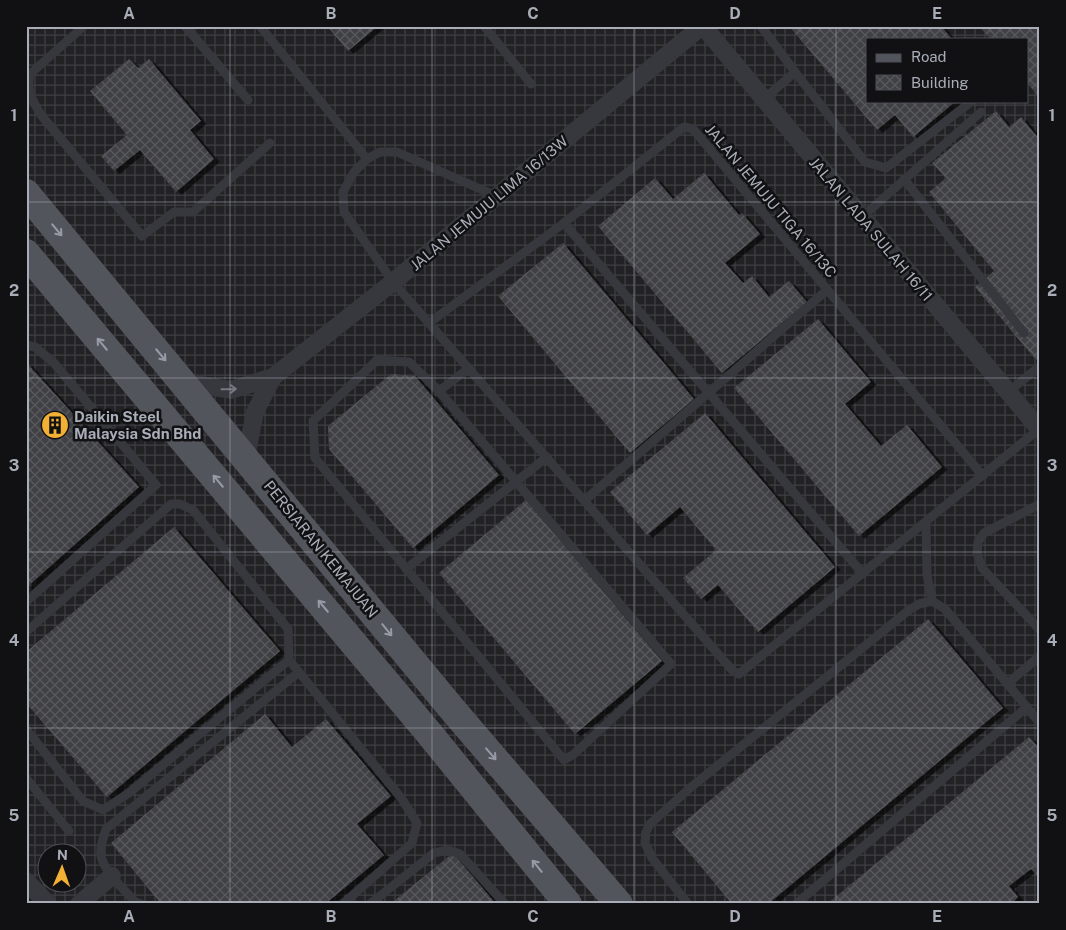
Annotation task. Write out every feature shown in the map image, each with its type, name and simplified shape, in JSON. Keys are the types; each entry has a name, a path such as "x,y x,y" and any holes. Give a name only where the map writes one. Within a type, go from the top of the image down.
{"main road":[{"name":"PERSIARAN KEMAJUAN","path":"26,193 246,457 452,709 619,904"},
{"path":"26,253 35,276 383,678 568,904"},
{"path":"383,678 401,677 408,666 408,656"},
{"path":"428,732 432,714 438,710 452,709"}],"street":[{"name":"JALAN LADA SULAH 16/11","path":"703,26 1007,394 1039,430"},
{"name":"JALAN JEMUJU LIMA 16/13W","path":"184,382 231,390 273,377 393,282 703,26"},
{"name":"JALAN JEMUJU LIMA 16/13W","path":"246,457 255,412 273,377"},
{"path":"79,904 112,876"},
{"path":"26,882 48,904"}],"lane":[{"path":"84,26 30,74 27,86 29,94 41,115 142,236 174,212 192,212 270,143"},
{"path":"185,26 248,100"},
{"path":"260,26 367,159"},
{"path":"484,26 531,84"},
{"path":"761,26 794,72 866,162 886,168 971,102"},
{"path":"764,99 794,72"},
{"path":"862,217 981,112"},
{"name":"JALAN JEMUJU TIGA 16/13C","path":"429,323 564,223 684,127 689,126 983,476"},
{"path":"496,196 397,152 380,152 367,159 354,172 343,192 344,212 393,282 733,671 739,674 1039,430"},
{"path":"904,179 1024,333"},
{"path":"564,223 863,574"},
{"path":"585,500 827,290"},
{"path":"26,345 35,347 54,363 156,485 26,602"},
{"path":"377,360 408,362 439,391 515,481 671,664 574,754 564,760 314,458 313,421 377,360"},
{"path":"1007,394 1040,366"},
{"path":"439,391 469,368"},
{"path":"406,569 547,457"},
{"path":"26,632 171,504 180,504 193,510 288,629 288,660 402,799 417,823 412,843 344,904"},
{"path":"1040,504 984,533 978,542 977,554 982,568 1040,630"},
{"path":"926,523 927,575 932,601 953,617 1040,722"},
{"path":"688,904 652,858 646,843 646,832 650,824 690,788 909,610 919,604 932,601"},
{"path":"1008,683 1040,656"},
{"path":"26,729 83,800 103,810 129,793 288,660"},
{"path":"141,904 135,902 112,876 101,857 101,844 106,829 299,672"},
{"path":"796,904 1027,707"},
{"path":"26,778 69,831"},
{"path":"370,904 434,853 448,850 460,854 505,904"}],"shaded area":[{"path":"26,26 1040,26 1040,904 26,904"}],"building":[{"path":"327,26 378,26 348,51"},
{"path":"789,26 941,26 951,38 866,38 866,102 955,102 913,137 895,115 877,130"},
{"path":"979,26 1040,26 1040,98 1028,84 1028,38 989,38"},
{"path":"129,59 138,68 149,59 201,121 190,130 214,159 176,192 140,150 114,171 101,156 127,135 90,91"},
{"path":"996,111 1009,127 1021,117 1040,140 1040,357 1036,360 975,287 994,271 929,192 946,178 932,163"},
{"path":"704,173 739,215 742,213 760,234 725,263 743,283 752,276 769,297 789,281 807,302 722,373 598,226 655,178 673,199"},
{"path":"563,243 694,399 630,453 498,296"},
{"path":"818,319 871,382 845,404 881,446 907,425 942,467 859,536 734,388"},
{"name":"Daikin Steel Malaysia Sdn Bhd","path":"26,362 139,487 26,588"},
{"path":"391,374 415,376 499,475 413,548 329,449 328,426"},
{"path":"705,413 835,567 758,632 718,585 701,599 683,578 716,550 680,507 647,535 610,492"},
{"path":"526,500 662,661 575,734 439,573"},
{"path":"174,527 280,651 107,797 26,703 26,652"},
{"path":"928,619 1003,708 768,904 732,904 672,832"},
{"path":"265,714 292,747 326,719 391,796 357,824 384,855 325,904 188,904 185,900 180,904 161,904 111,843"},
{"path":"1029,737 1040,749 1040,879 1031,869 1009,886 1018,897 1011,904 987,904 986,902 983,904 827,904"},
{"path":"453,853 496,904 390,904"}],"place":[{"name":"Daikin Steel Malaysia Sdn Bhd","path":"55,425"}]}
